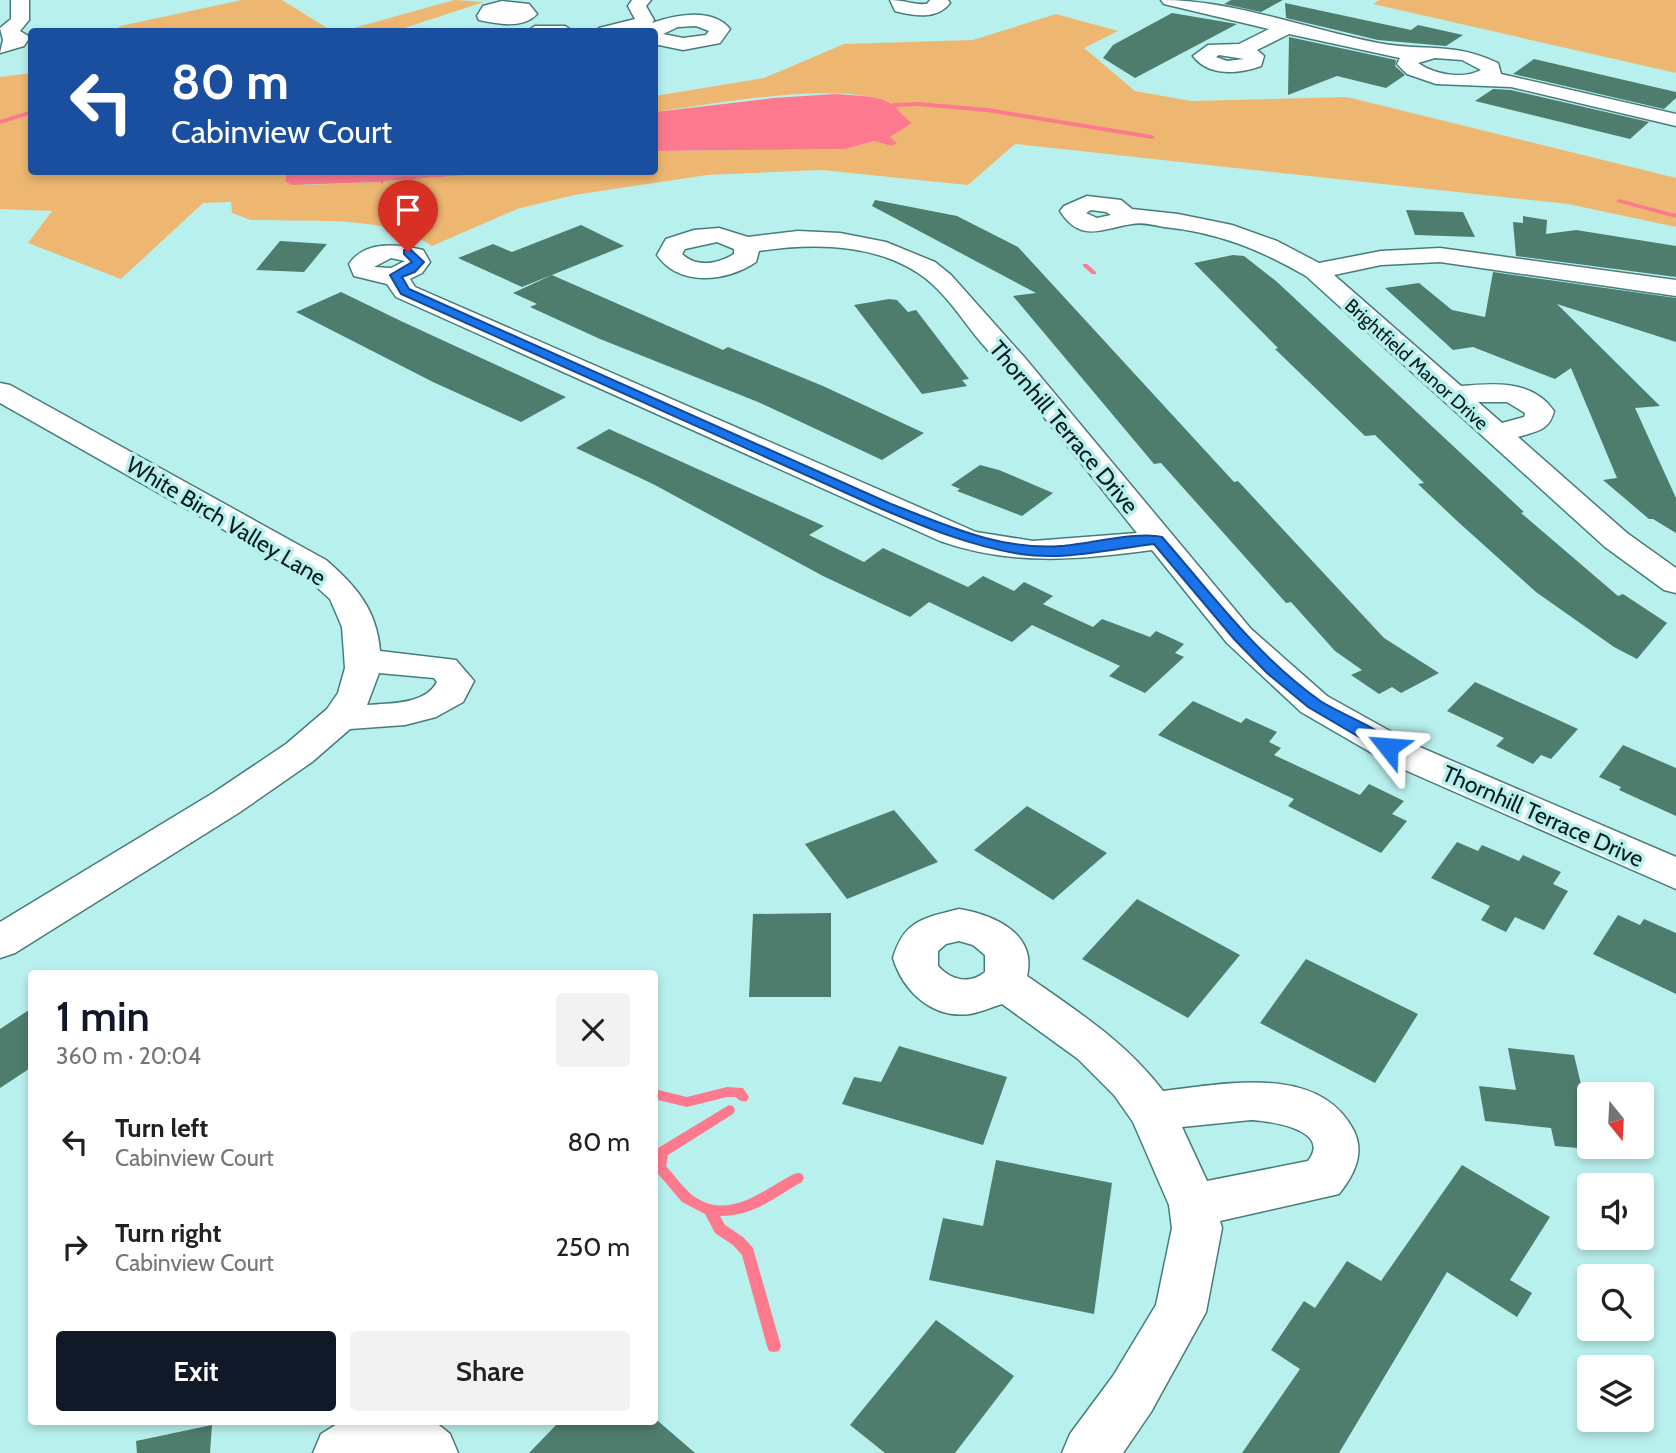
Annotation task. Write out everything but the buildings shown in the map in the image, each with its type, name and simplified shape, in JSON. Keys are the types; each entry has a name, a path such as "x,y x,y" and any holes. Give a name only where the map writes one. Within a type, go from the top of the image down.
{"street":[{"path":"2,38 20,20 20,0"},
{"path":"642,0 637,6 649,28"},
{"path":"899,0 902,7 920,10 937,7 942,3 939,0"},
{"path":"1170,0 1405,55 1409,67 1435,77 1487,75 1676,120"},
{"path":"1242,50 1285,28"},
{"name":"Brightfield Manor Drive","path":"1125,216 1178,219 1247,236 1280,249 1315,271 1632,554 1676,583"},
{"name":"Thornhill Terrace Drive","path":"746,245 798,238 840,240 877,247 926,267 942,280 1015,365 1239,636 1314,704 1402,754 1676,874"},
{"path":"1315,271 1381,258 1440,255 1676,288"},
{"path":"395,275 405,292 961,537 991,546 1034,551 1082,549 1157,540"},
{"name":"White Birch Valley Lane","path":"0,391 314,567 344,593 360,627 364,661 355,694 336,718 289,760 206,817 0,942"},
{"path":"1452,396 1502,392 1525,398 1540,411 1537,422 1495,434"},
{"path":"336,718 424,710 447,700 454,692 456,681 444,668 364,661"},
{"path":"1003,982 1094,1046 1130,1082 1152,1112 1193,1205 1197,1228 1180,1312 1132,1394 1090,1453"},
{"path":"1152,1112 1263,1101 1289,1103 1320,1119 1335,1141 1336,1156 1332,1169 1322,1179 1193,1205"},
{"path":"341,1453 369,1436 390,1433 408,1436 424,1445 430,1453"}],"shaded area":[{"path":"242,0 282,0 327,28 118,28"},
{"path":"454,0 484,2 404,28 354,28"},
{"path":"1379,0 1676,0 1676,73 1373,4"},
{"path":"1056,14 1118,31 1084,48 1135,91 1191,101 1347,97 1676,178 1676,227 1568,204 1015,144 968,185 821,170 707,175 574,195 517,209 432,246 414,236 370,224 251,220 232,213 231,202 203,203 121,279 28,243 52,211 0,209 0,77 28,73 28,175 286,175 285,181 306,185 382,182 384,185 385,181 468,175 658,175 658,151 846,149 874,141 891,146 890,137 897,130 900,116 890,104 869,97 841,94 775,96 658,112 658,96 764,78 844,44 973,40"},
{"path":"835,94 871,97 894,106 912,123 890,137 897,143 891,146 874,141 846,149 658,151 658,112"},
{"path":"286,175 468,175 385,181 382,185 381,182 292,185 285,181"}],"waterway":[{"path":"893,105 918,104 987,110 1152,137"},
{"path":"0,122 28,113"},
{"path":"1619,201 1676,216"},
{"path":"1085,265 1094,273"},
{"path":"658,1095 687,1102 727,1092 739,1092 743,1097"},
{"path":"710,1210 687,1198 660,1167 662,1152 729,1110"},
{"path":"710,1210 750,1206 798,1178"},
{"path":"710,1210 720,1229 738,1241 748,1252 774,1346"}],"route":[{"path":"408,252 418,258 416,266 395,275 405,292 961,537 991,546 1059,551 1157,540 1239,636 1272,669 1314,704 1388,747"}]}
